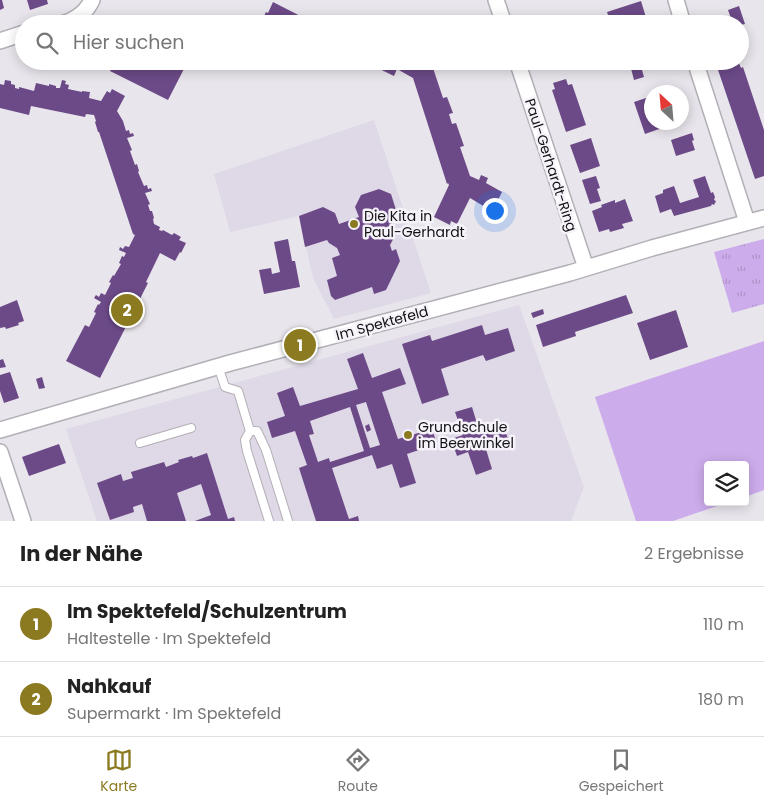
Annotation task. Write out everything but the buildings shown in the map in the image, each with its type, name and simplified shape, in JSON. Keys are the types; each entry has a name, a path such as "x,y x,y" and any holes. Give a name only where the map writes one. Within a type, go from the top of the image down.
{"street":[{"path":"81,15 92,0"},
{"path":"496,0 499,15"},
{"path":"676,0 680,15"},
{"path":"0,41 15,36"},
{"name":"Paul-Gerhardt-Ring","path":"520,70 586,268"},
{"path":"698,70 747,222"},
{"name":"Im Spektefeld","path":"0,430 218,366 586,268 764,218"},
{"path":"0,452 22,521"}],"lane":[{"path":"218,366 225,387 238,391 250,431 245,440 247,451 269,521"},
{"path":"140,443 191,428"},
{"path":"250,431 257,431 266,450 288,521"}],"shaded area":[{"name":"Die Kita in Paul-Gerhardt","path":"374,120 431,293 334,319 313,278 299,216 230,232 214,174"},
{"name":"Grundschule im Beerwinkel","path":"519,305 584,487 571,521 97,521 66,429"}],"green space":[{"path":"764,239 764,304 732,313 714,252"},
{"path":"764,341 764,490 749,496 749,461 704,461 704,506 717,506 673,521 636,521 595,397"}],"place":[{"name":"Die Kita in Paul-Gerhardt","path":"354,224"},
{"name":"Nahkauf","path":"127,310"},
{"name":"Im Spektefeld/Schulzentrum","path":"300,345"},
{"name":"Grundschule im Beerwinkel","path":"408,435"}]}
